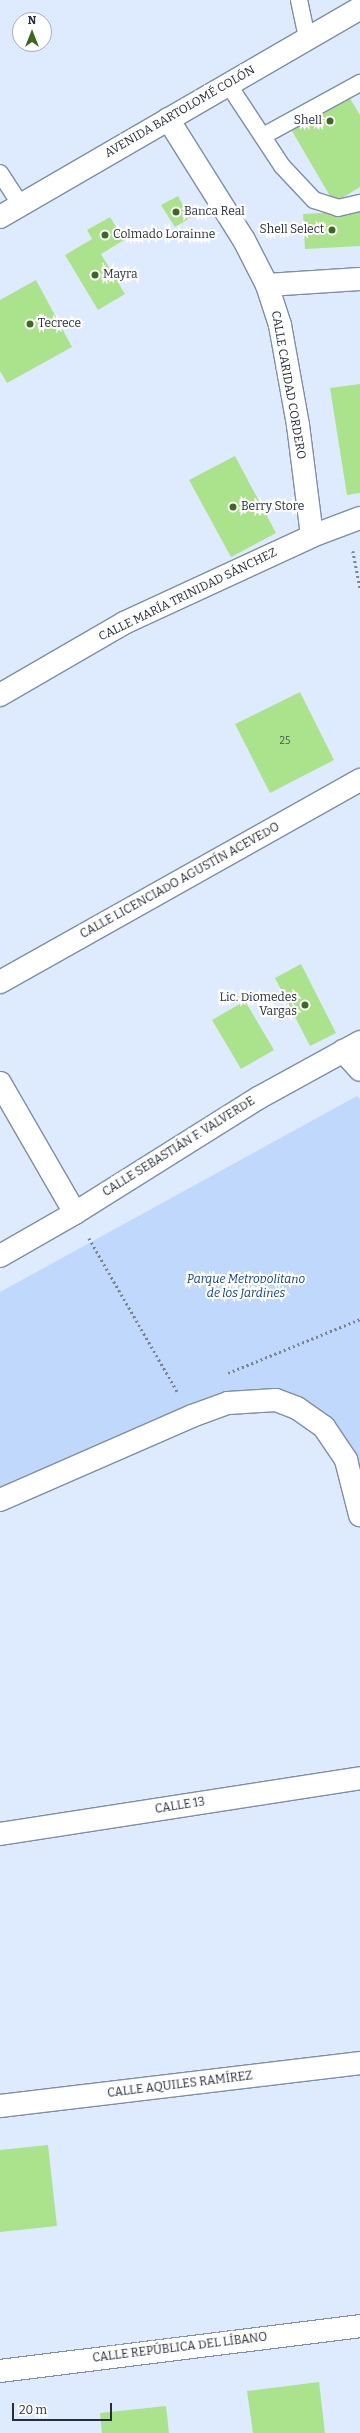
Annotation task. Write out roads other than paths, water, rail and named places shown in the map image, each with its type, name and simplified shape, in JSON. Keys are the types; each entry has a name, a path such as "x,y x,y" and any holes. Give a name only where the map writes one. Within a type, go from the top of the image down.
{"street":[{"name":"AVENIDA BARTOLOMÉ COLÓN","path":"0,217 360,8"},
{"name":"CALLE CARIDAD CORDERO","path":"168,119 244,240 267,285 280,325 294,402 312,536"},
{"path":"267,285 360,279"},
{"name":"CALLE MARÍA TRINIDAD SÁNCHEZ","path":"0,695 124,623 312,536 354,520"},
{"name":"CALLE LICENCIADO AGUSTÍN ACEVEDO","path":"0,982 360,780"},
{"path":"351,1046 360,1070"},
{"name":"CALLE SEBASTIÁN F. VALVERDE","path":"0,1256 74,1213 260,1097 351,1046"},
{"path":"0,1083 74,1213"},
{"path":"0,1500 192,1416 228,1403 276,1400 297,1408 324,1427 346,1460 360,1516"},
{"name":"CALLE 13","path":"0,1834 360,1778"},
{"name":"CALLE AQUILES RAMÍREZ","path":"0,2106 360,2063"},
{"name":"CALLE REPÚBLICA DEL LÍBANO","path":"0,2371 360,2326"}],"lane":[{"path":"299,0 308,38"},
{"path":"263,136 360,83"},
{"path":"228,84 282,166 314,200 338,208 360,203"},
{"path":"0,173 21,205"}],"place":[{"name":"Shell","path":"330,121"},
{"name":"Banca Real","path":"176,212"},
{"name":"Shell Select","path":"332,230"},
{"name":"Colmado Lorainne","path":"105,235"},
{"name":"Mayra","path":"95,275"},
{"name":"Tecrece","path":"30,324"},
{"name":"Berry Store","path":"233,507"},
{"name":"Lic. Diomedes Vargas","path":"305,1005"}],"park label":[{"name":"Parque Metropolitano de los Jardines","path":"246,1287"}]}
